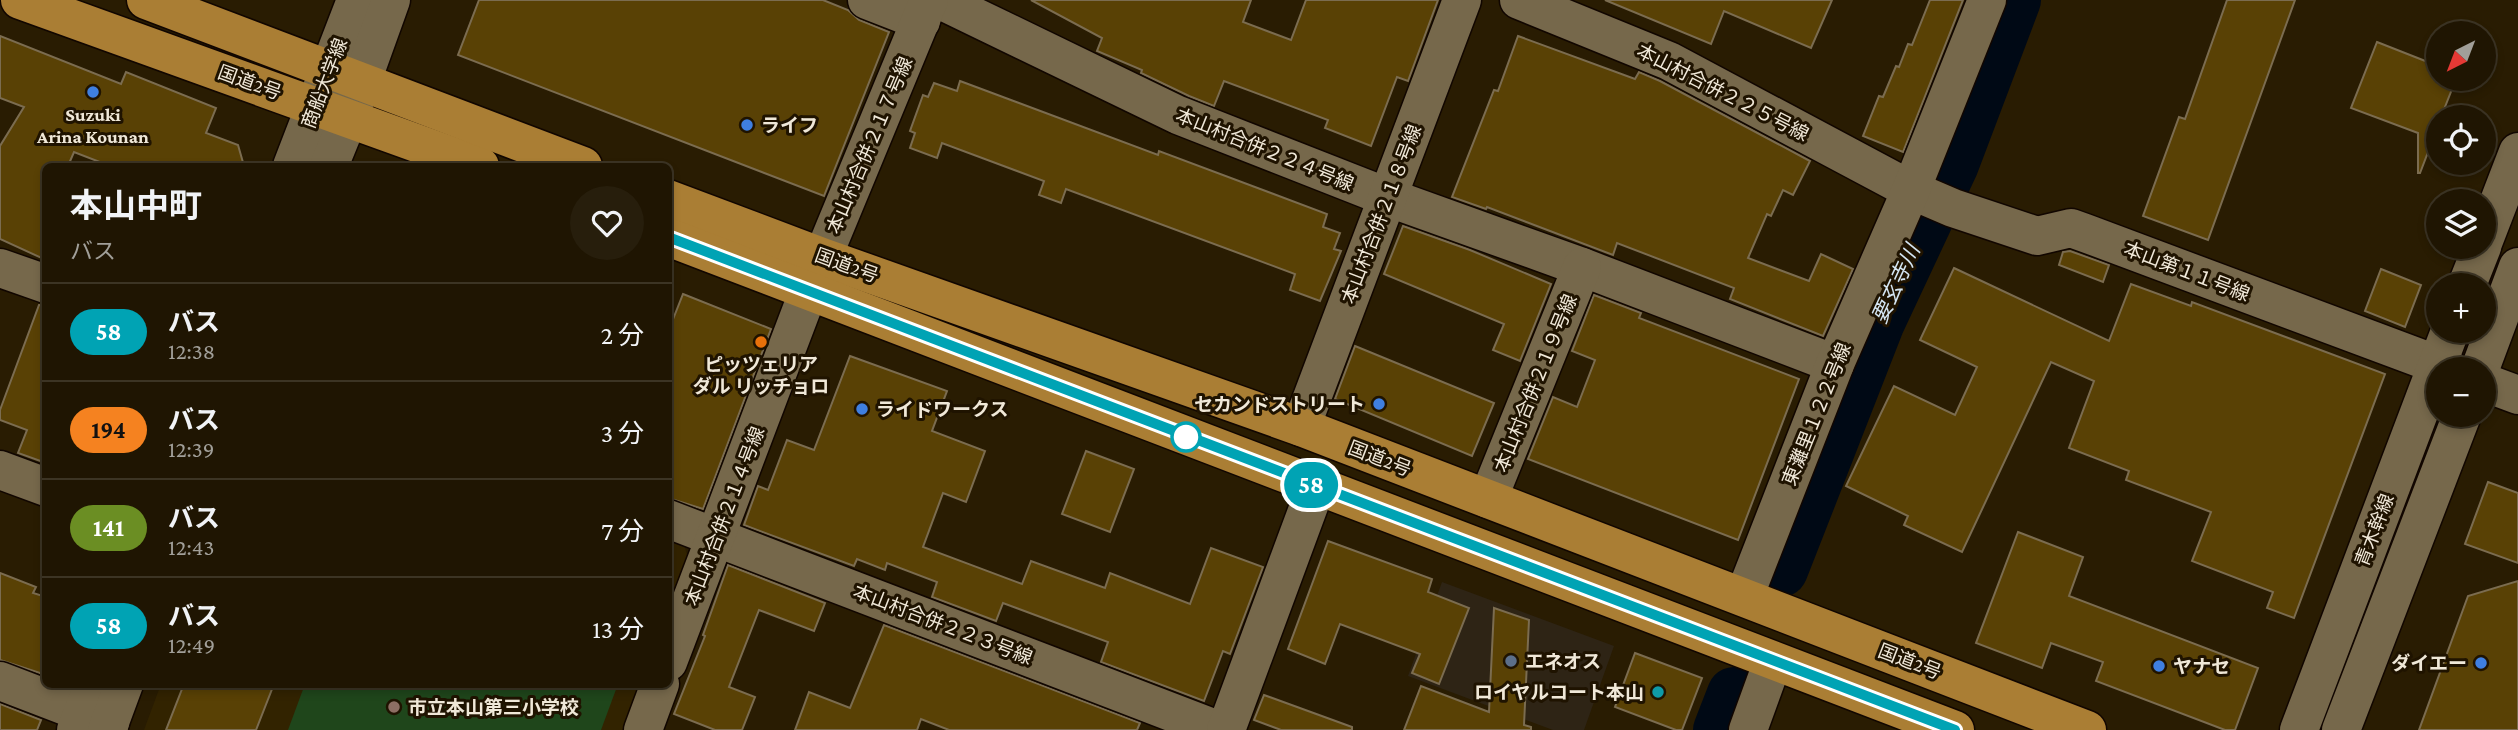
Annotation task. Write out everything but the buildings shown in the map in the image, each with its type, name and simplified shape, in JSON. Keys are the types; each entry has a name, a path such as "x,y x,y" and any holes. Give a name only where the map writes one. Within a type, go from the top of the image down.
{"highway":[{"name":"国道2号","path":"20,0 573,163"},
{"name":"国道2号","path":"146,0 474,163"},
{"name":"国道2号","path":"672,201 816,274 1316,487 1773,661 1936,727"},
{"name":"国道2号","path":"672,238 816,274 1301,427 2087,730"}],"street":[{"name":"商船大学線","path":"329,163 356,0"},
{"name":"商船大学線","path":"294,163 339,94 391,0"},
{"name":"本山村合併２２４号線","path":"867,0 930,7 1178,115 1387,197 1583,267 1835,364"},
{"name":"本山村合併２１８号線","path":"1301,427 1462,0"},
{"name":"本山村合併２２５号線","path":"1519,0 1669,61 1929,198"},
{"name":"東灘里１２２号線","path":"1744,597 1835,364 1929,198 1987,0"},
{"name":"本山村合併２１７号線","path":"816,274 930,7"},
{"path":"2496,209 2518,152"},
{"name":"本山第１１号線","path":"1929,198 2037,236 2071,229 2085,233 2445,355"},
{"name":"本山村合併２１９号線","path":"1488,499 1583,267"},
{"path":"2484,357 2518,267"},
{"path":"0,268 42,283"},
{"name":"本山村合併２１４号線","path":"672,652 816,274"},
{"name":"青木幹線","path":"2299,730 2445,355"},
{"path":"2496,386 2518,394"},
{"path":"2341,730 2457,427"},
{"path":"0,470 42,486"},
{"path":"1226,730 1316,487"},
{"name":"本山村合併２２３号線","path":"672,520 1218,730"},
{"path":"1748,730 1773,661"},
{"path":"0,681 94,716 120,688"},
{"path":"643,730 659,688"}],"shaded area":[{"path":"672,537 683,541 690,565 672,613"},
{"name":"エネオス","path":"1442,582 1614,646 1584,730 1553,730 1408,676"},
{"name":"市立本山第三小学校","path":"160,688 642,688 626,730 144,730"}],"green space":[{"path":"304,688 617,688 601,730 288,730"}],"waterway":[{"name":"要玄寺川","path":"1781,570 1878,322 1952,164 2014,0"},
{"name":"要玄寺川","path":"1720,730 1734,694"}],"bus line":[{"name":"58","path":"672,239 1955,730"}],"place":[{"name":"Suzuki Arina Kounan","path":"93,92"},
{"name":"ライフ","path":"747,125"},
{"name":"ピッツェリア ダル リッチョロ","path":"761,342"},
{"name":"セカンドストリート","path":"1379,404"},
{"name":"ライドワークス","path":"862,409"},
{"name":"エネオス","path":"1511,661"},
{"name":"ダイエー","path":"2481,663"},
{"name":"ヤナセ","path":"2159,666"},
{"name":"ロイヤルコート本山","path":"1658,692"},
{"name":"市立本山第三小学校","path":"394,707"}]}
